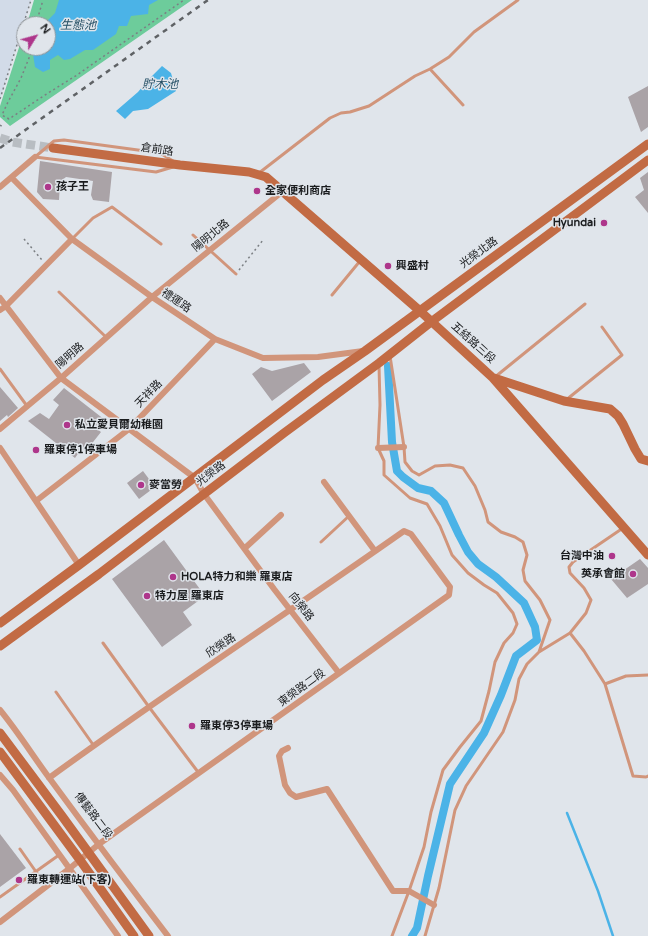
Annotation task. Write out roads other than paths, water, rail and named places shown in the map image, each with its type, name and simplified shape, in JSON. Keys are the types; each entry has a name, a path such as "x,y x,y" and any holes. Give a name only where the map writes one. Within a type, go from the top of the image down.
{"street":[{"name":"光榮北路","path":"323,380 365,351 648,144"},
{"name":"倉前路","path":"53,148 258,174"},
{"path":"0,187 35,157"},
{"path":"379,363 431,322 648,160"},
{"name":"五結路三段","path":"258,174 266,177 283,191 494,378 648,555"},
{"name":"禮運路","path":"12,178 72,239 152,297 215,339 263,358 318,357 365,351"},
{"name":"陽明北路","path":"152,297 283,191"},
{"path":"0,310 6,306 72,239"},
{"name":"陽明路","path":"0,429 61,378 152,297"},
{"path":"0,298 61,378 195,478"},
{"name":"天祥路","path":"36,501 129,429 215,339"},
{"name":"光榮路","path":"0,646 99,574 379,363"},
{"path":"494,378 564,401 610,409 618,416 623,424 641,459 648,461"},
{"name":"光榮路","path":"0,623 195,478 323,380"},
{"path":"378,448 404,447"},
{"path":"0,448 79,565"},
{"name":"向榮路","path":"195,478 204,494 274,589 339,673"},
{"path":"324,482 375,551"},
{"path":"245,548 280,515"},
{"name":"欣榮路","path":"49,778 404,531"},
{"name":"東榮路二段","path":"0,922 70,869 99,844 449,595 450,587 412,534 404,531"},
{"name":"傳藝路二段","path":"0,710 124,879 168,936"},
{"path":"0,733 149,936"},
{"path":"288,748 282,751 279,756 285,785 290,793 296,797 327,789 393,891 409,891 434,905"},
{"path":"0,752 134,936"},
{"path":"0,775 118,936"}],"lane":[{"path":"258,174 330,118 341,113 350,112 369,106 416,76 449,58 474,32 518,0"},
{"path":"430,69 463,105"},
{"path":"35,157 54,140 64,140 160,153 180,165"},
{"path":"35,157 156,172 180,165"},
{"path":"72,239 93,218 112,207 161,244"},
{"path":"193,235 236,274"},
{"path":"332,295 361,260"},
{"path":"59,292 107,338"},
{"path":"494,378 585,304"},
{"path":"564,401 622,355 602,327"},
{"path":"390,354 405,462 412,471 419,475 435,466 450,465 463,468 475,486 485,510 488,522 501,532 515,537 523,542 527,555 523,570 525,581 540,600 550,620 539,652"},
{"path":"379,363 380,405 378,448 384,461 384,475 410,498 427,504 440,526 452,555 468,573 497,593 513,613 517,624 513,633 504,643 495,662 481,721 443,770 431,812 424,847 392,936"},
{"path":"0,370 27,406"},
{"path":"321,542 349,516"},
{"path":"425,936 439,888 455,810 466,786 503,732 515,700 519,679 527,664 539,652 570,633 586,613 591,600 584,588 570,573 569,567 573,562 624,527"},
{"path":"570,633 584,651 605,684 633,776 648,776"},
{"path":"103,643 199,774"},
{"path":"605,684 626,676 648,675"},
{"path":"56,692 94,746"},
{"path":"20,849 46,886"},
{"path":"0,897 59,855"}],"water":[{"name":"生態池","path":"59,0 158,0 149,5 148,14 131,16 127,26 119,26 116,34 93,50 85,50 70,59 64,60 58,55 50,60 50,69 43,72 35,67 33,56 56,56 56,16 52,16 55,13"},
{"name":"貯木池","path":"162,66 171,73 176,91 148,109 133,111 125,119 116,111 138,92"}],"waterway":[{"path":"388,366 392,442 397,471 418,488 431,491 444,503 468,552 478,564 496,577 524,603 535,627 537,640 516,656 484,733 450,784 417,928 412,936"},
{"path":"567,813 598,891 613,936"}],"tunnel":[{"path":"0,138 12,142 53,148"}],"railway":[{"path":"0,148 208,0"}],"place":[{"name":"孩子王","path":"48,187"},
{"name":"全家便利商店","path":"257,191"},
{"name":"Hyundai","path":"604,223"},
{"name":"興盛村","path":"388,266"},
{"name":"私立愛貝爾幼稚園","path":"67,425"},
{"name":"羅東停1停車場","path":"36,450"},
{"name":"麥當勞","path":"141,485"},
{"name":"台灣中油","path":"612,556"},
{"name":"英承會館","path":"633,574"},
{"name":"HOLA特力和樂 羅東店","path":"173,577"},
{"name":"特力屋 羅東店","path":"147,596"},
{"name":"羅東停3停車場","path":"192,726"},
{"name":"羅東轉運站(下客)","path":"19,880"}]}
